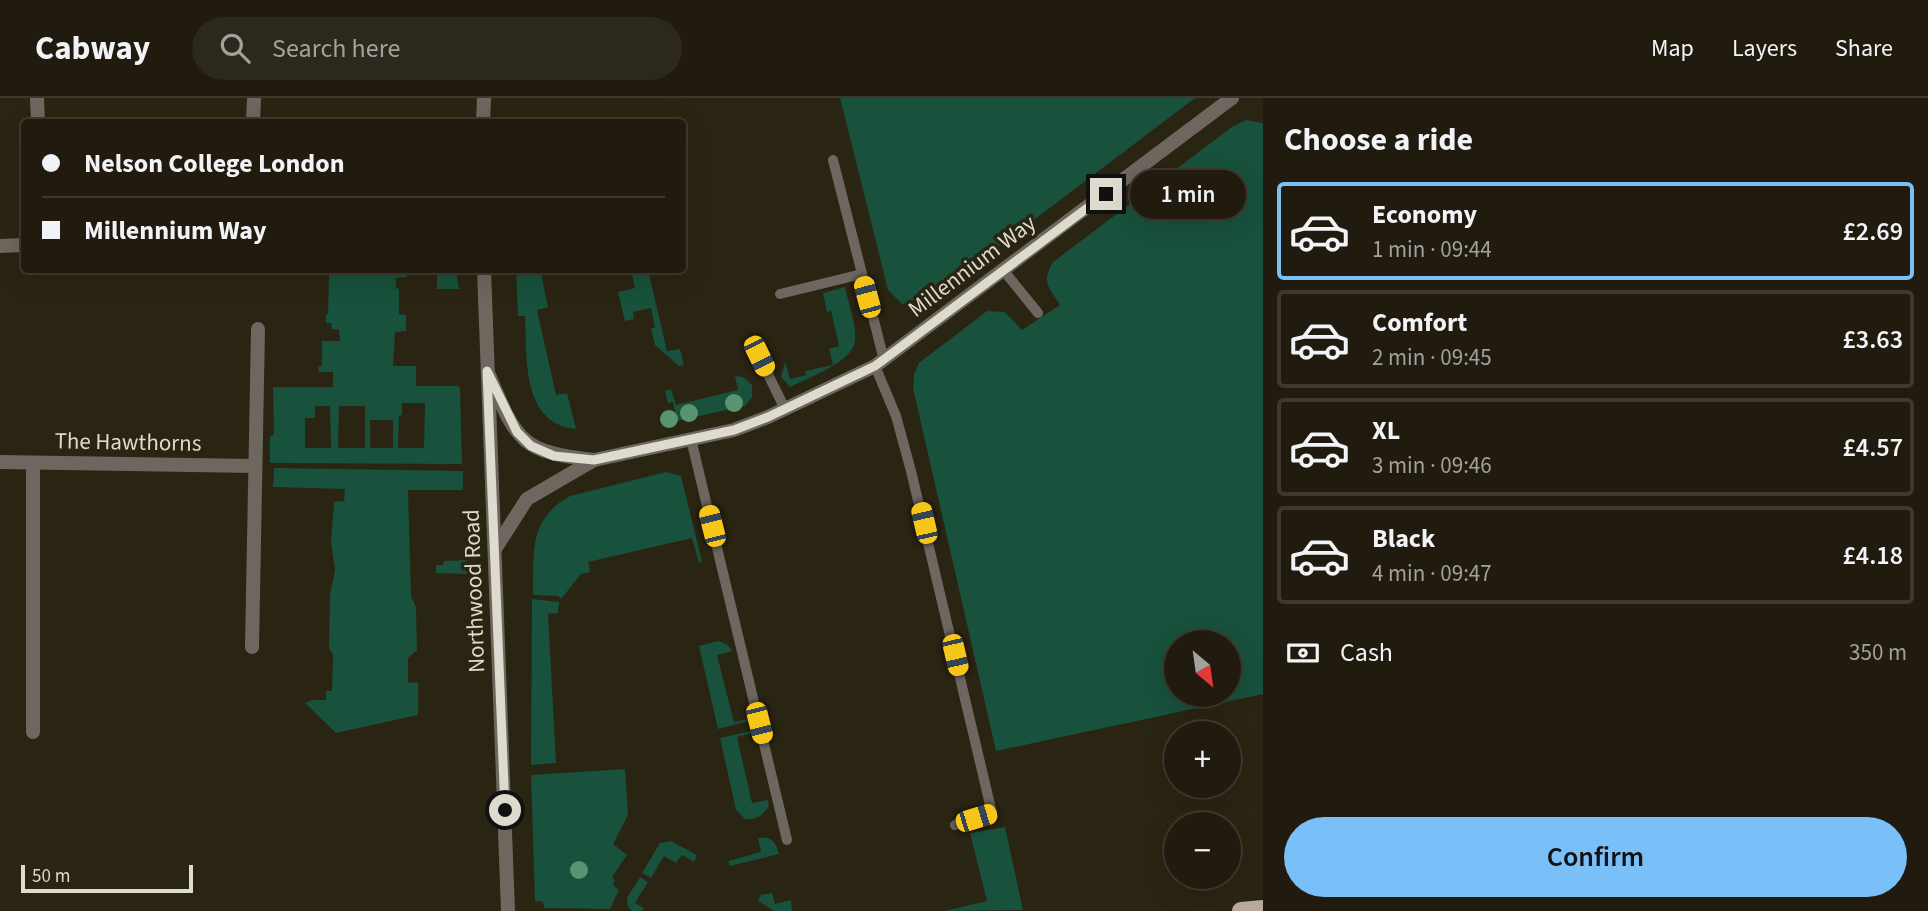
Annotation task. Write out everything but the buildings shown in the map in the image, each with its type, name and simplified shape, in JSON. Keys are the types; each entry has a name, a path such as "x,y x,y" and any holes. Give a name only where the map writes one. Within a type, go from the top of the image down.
{"main road":[{"path":"1241,911 1263,909"}],"street":[{"path":"37,98 38,119"},
{"path":"253,119 254,98"},
{"path":"483,119 484,98"},
{"name":"Millennium Way","path":"487,371 517,432 531,446 554,456 594,460 734,430 785,409 880,363 1233,98"},
{"path":"0,246 21,245"},
{"name":"Northwood Road","path":"484,273 508,911"},
{"path":"252,647 258,329"},
{"name":"Millennium Way","path":"495,549 527,499 594,460"},
{"name":"The Hawthorns","path":"0,462 254,466"},
{"path":"33,463 33,732"}],"lane":[{"path":"833,160 862,274 880,363 911,471 992,813 954,825"},
{"path":"1004,271 1038,313"},
{"path":"780,294 862,274"},
{"path":"759,356 785,409"},
{"path":"691,439 787,839"}],"green space":[{"path":"840,98 1195,98 931,298 918,304 902,304 888,290"},
{"path":"1246,120 1263,123 1263,694 1241,699 1241,630 1164,630 1164,707 1202,707 996,751 913,388 914,374 919,363 987,311 1005,312 1022,330 1060,305 1047,280 1053,262 1232,127"},
{"path":"329,273 407,273 407,277 396,278 399,314 406,315 406,331 395,332 393,366 416,366 416,386 460,388 462,464 270,463 270,436 274,435 273,387 333,387 333,372 319,372 318,367 322,366 322,341 340,341 339,330 332,329 331,323 326,323","holes":["402,403 425,403 424,448 398,448","315,406 330,406 331,448 305,448 305,418 315,418","339,406 365,406 365,448 338,448","370,420 393,420 393,448 370,448"]},
{"path":"437,273 456,273 459,289 437,289"},
{"path":"516,273 541,273 548,307 537,310 556,395 567,393 576,429 558,424 545,415 536,402 528,368 525,316 518,316"},
{"path":"632,273 649,273 667,351 680,349 684,365 679,366 655,345 651,329 655,327 651,308 633,312 634,319 625,321 618,292 635,288"},
{"path":"845,287 855,328 855,341 847,356 833,365 829,349 839,346 831,311 827,312 823,293"},
{"path":"785,362 790,379 806,375 805,371 833,365 790,387 781,377"},
{"path":"735,376 743,377 752,385 752,397 745,406 677,421 673,402 668,403 665,391 671,389 676,405 738,390"},
{"path":"274,468 463,471 463,490 408,490 411,596 416,607 417,650 408,658 408,682 418,683 418,715 336,733 305,703 326,700 326,691 332,691 333,655 329,648 330,595 335,570 331,542 334,502 344,501 345,489 273,487"},
{"path":"666,472 681,476 702,562 699,563 692,538 588,562 590,572 581,574 561,599 558,596 533,595 536,538 540,526 556,505 570,496"},
{"path":"467,560 468,574 436,573 436,565 443,565 444,561"},
{"path":"532,599 559,602 558,613 548,614 556,763 531,765"},
{"path":"718,641 733,651 717,655 734,722 749,721 718,729 699,646"},
{"path":"751,731 752,733 737,737 752,803 768,800 769,805 759,816 745,819 736,810 720,738"},
{"path":"625,769 628,815 613,844 627,855 612,877 615,880 613,885 619,890 610,909 544,908 543,902 535,901 531,775"},
{"path":"1005,827 1023,910 945,911 987,901 970,833"},
{"path":"758,838 772,841 779,854 730,866 728,861 761,852"},
{"path":"671,841 697,855 694,862 682,855 676,863 664,856 651,878 642,873 660,843"},
{"path":"640,877 648,882 635,903 644,908 642,911 632,911 628,907 627,898"},
{"path":"772,893 775,904 791,900 792,911 774,911 758,901 761,895"}],"route":[{"path":"505,810 487,371 517,432 531,446 554,456 594,460 734,430 768,417 875,366 1106,194"}]}
